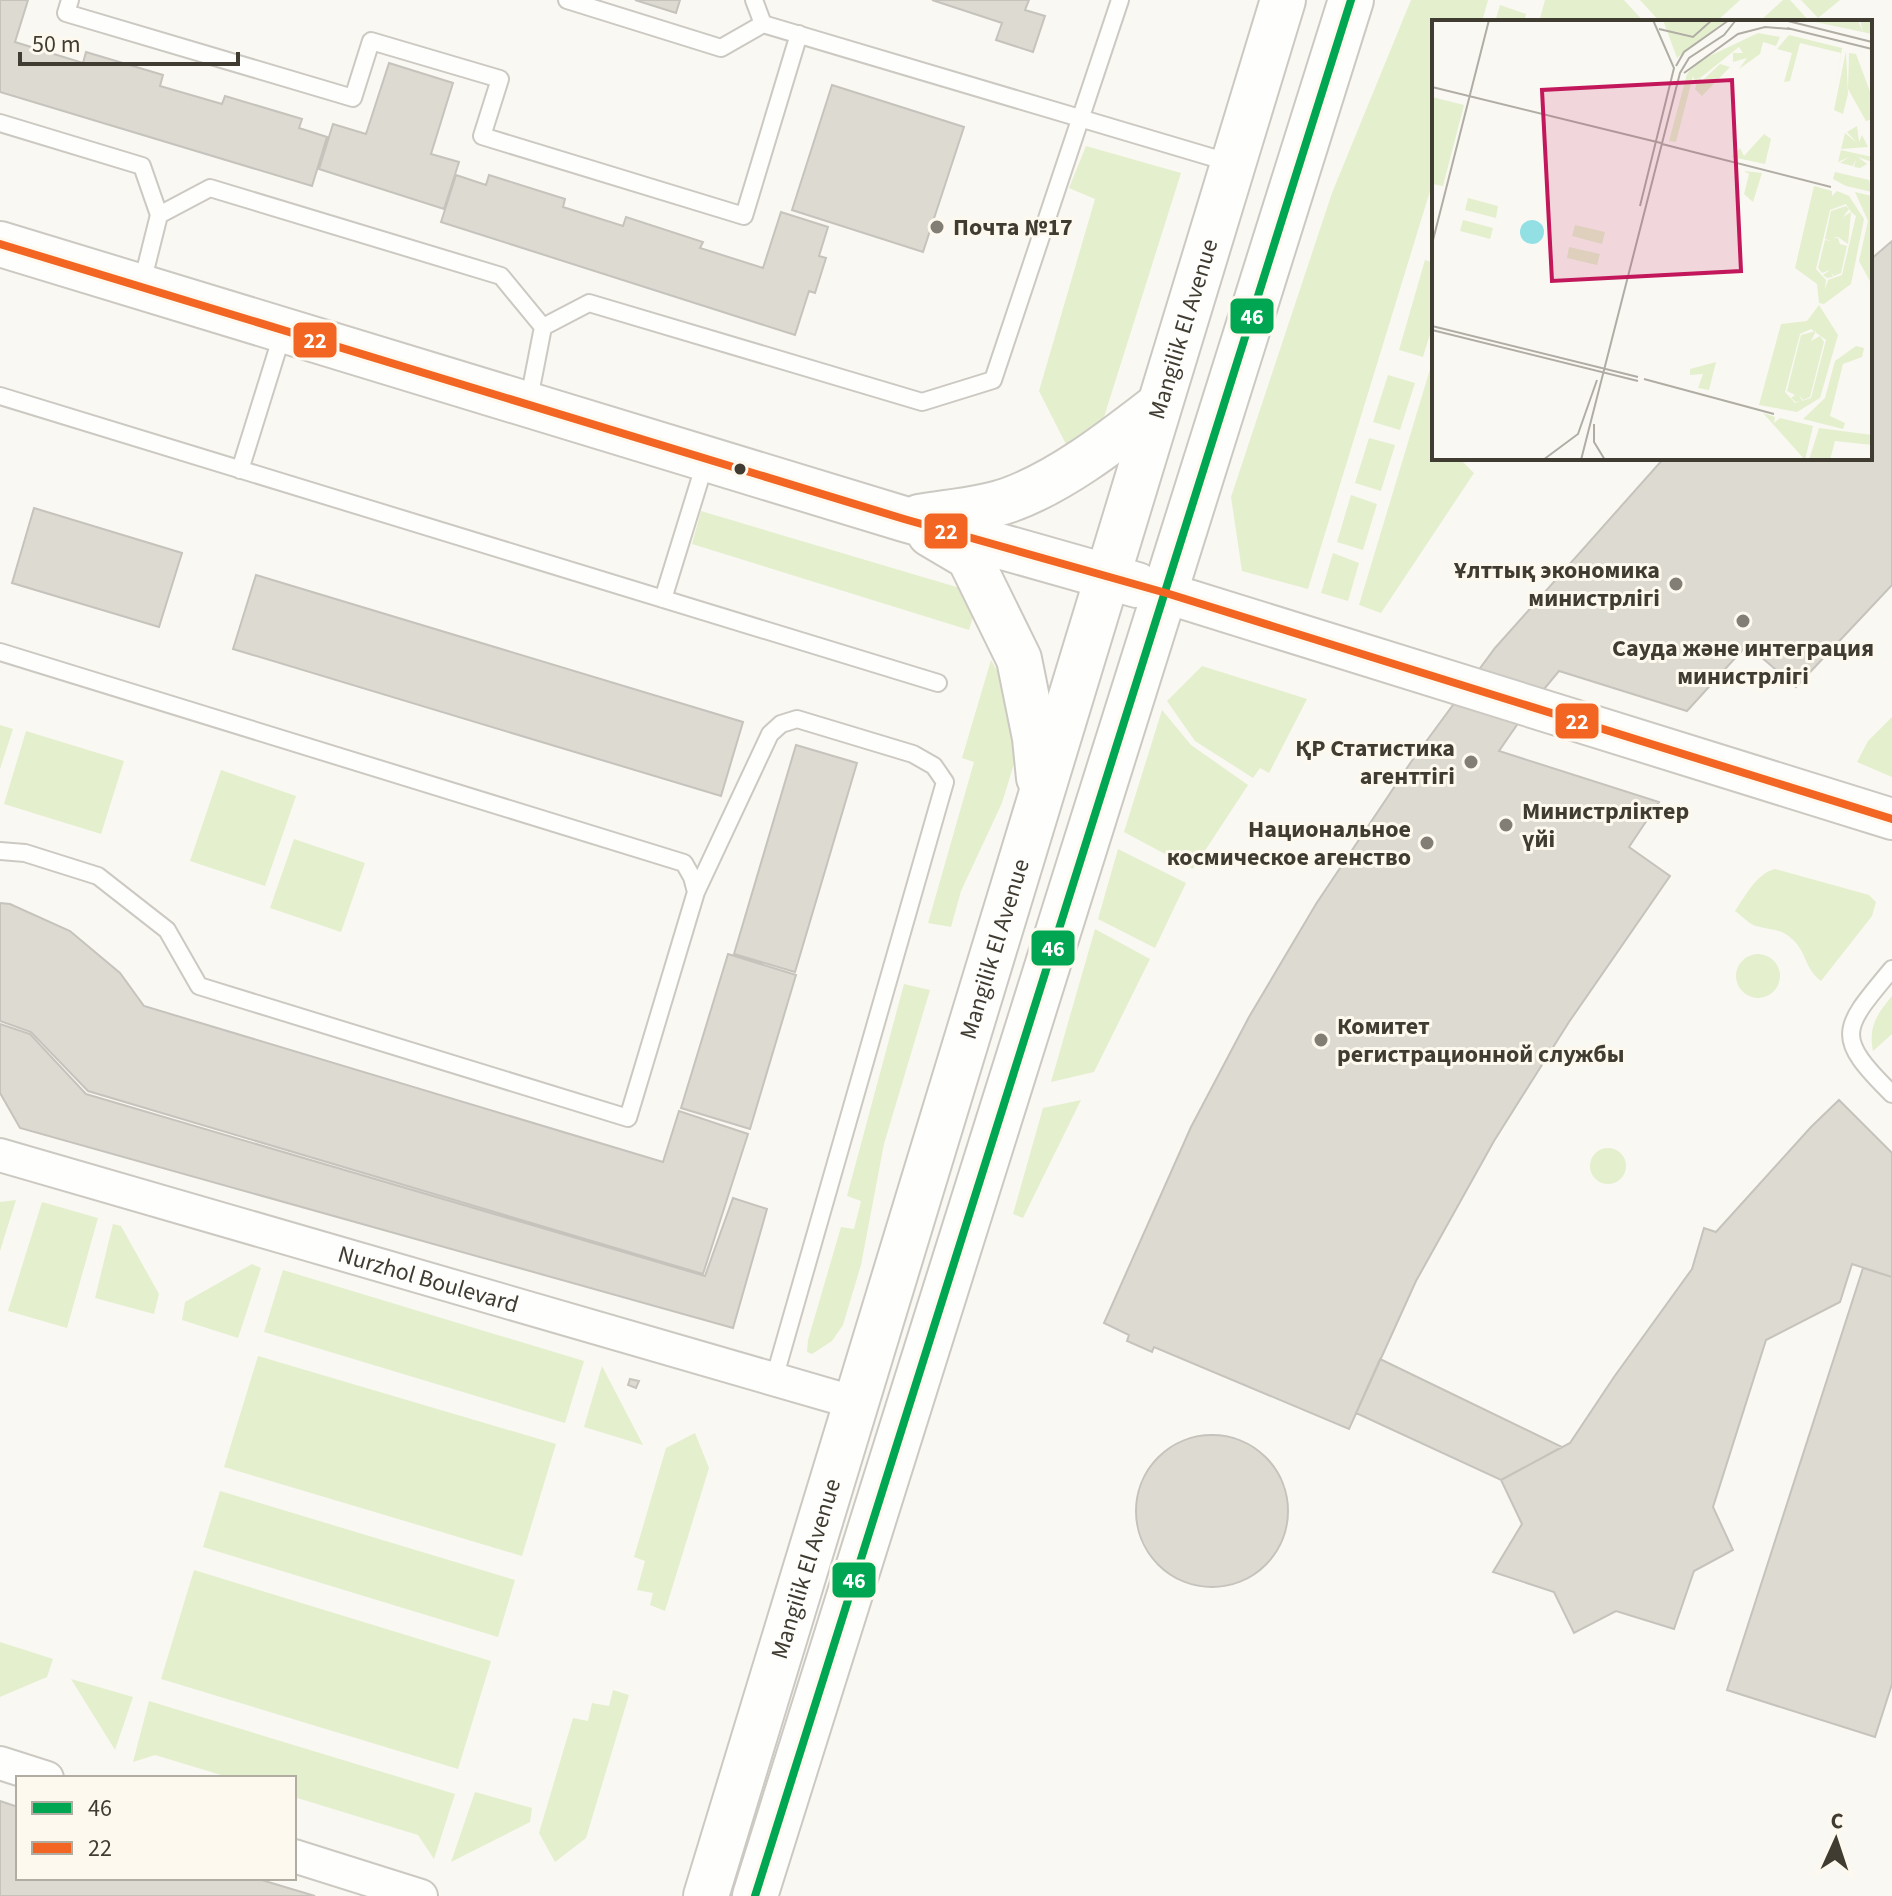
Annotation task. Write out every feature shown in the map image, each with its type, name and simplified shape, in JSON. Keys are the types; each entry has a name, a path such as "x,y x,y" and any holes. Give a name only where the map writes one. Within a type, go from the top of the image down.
{"main road":[{"path":"755,1896 1351,0"},
{"path":"1324,90 1373,0"},
{"name":"Mangilik El Avenue","path":"706,1896 1278,7"},
{"path":"0,244 904,519 1166,593"},
{"path":"904,519 1009,500 1108,445 1159,405"},
{"path":"904,519 969,557 1001,621 1019,659 1035,738 1041,794"}],"street":[{"path":"1166,593 1892,819"},
{"name":"Nurzhol Boulevard","path":"0,1155 856,1403"},
{"path":"0,1763 41,1776"},
{"path":"296,1857 421,1896"}],"lane":[{"path":"70,0 66,13 353,98 371,41 500,79 482,136 744,216 799,34"},
{"path":"567,0 721,48 763,24 1231,163"},
{"path":"754,0 763,24"},
{"path":"543,327 589,303 922,402 993,380 1120,0"},
{"path":"0,123 142,166 159,215 141,287"},
{"path":"159,215 210,188 501,276 543,327"},
{"path":"527,405 543,327"},
{"path":"240,470 284,330"},
{"path":"0,396 938,683"},
{"path":"663,599 707,459"},
{"path":"0,652 684,863 696,892"},
{"path":"0,851 25,853 98,876 167,930 199,986 628,1118 696,892 770,734 781,724 797,719 913,754 934,766 945,782 774,1379"},
{"path":"1892,969 1856,1012 1851,1040 1862,1065 1892,1094"}],"green space":[{"path":"1411,0 1488,0 1483,20 1432,20 1432,185 1308,589 1242,571 1231,497 1332,193"},
{"path":"1545,0 1624,0 1642,20 1540,20"},
{"path":"1640,0 1740,0 1718,20 1658,20"},
{"path":"1783,0 1790,0 1808,20 1761,20"},
{"path":"1801,0 1840,0 1818,18"},
{"path":"1500,5 1526,14 1524,20 1496,20"},
{"path":"1086,146 1181,173 1087,471 1079,470 1039,391 1095,199 1069,188"},
{"path":"1425,260 1432,262 1432,328 1423,357 1399,350"},
{"path":"1432,363 1432,460 1461,460 1474,473 1381,613 1359,605"},
{"path":"1388,375 1415,383 1400,430 1373,422"},
{"path":"1369,438 1395,445 1381,491 1355,483"},
{"path":"1351,495 1377,504 1363,550 1337,542"},
{"path":"701,511 980,594 969,630 692,544"},
{"path":"1333,553 1359,563 1348,601 1321,593"},
{"path":"991,660 1008,689 1021,741 1002,803 961,891 951,927 928,923 974,762 962,758"},
{"path":"1202,666 1307,699 1269,773 1260,768 1253,778 1195,741 1167,701"},
{"path":"1162,710 1191,745 1248,785 1193,869 1124,832"},
{"path":"1892,717 1892,777 1857,762 1868,741"},
{"path":"0,725 13,729 0,769"},
{"path":"26,731 124,761 101,834 4,804"},
{"path":"221,770 296,796 265,886 190,861"},
{"path":"294,839 365,863 341,932 270,908"},
{"path":"1118,849 1186,883 1155,948 1098,919"},
{"path":"1775,869 1869,895 1876,902 1872,916 1821,981 1788,935 1753,925 1735,911 1757,880"},
{"path":"1095,929 1150,959 1094,1072 1051,1082"},
{"path":"1758,954 1774,960 1780,976 1774,992 1758,998 1742,992 1736,976 1742,960"},
{"path":"904,984 930,990 884,1144 861,1265 843,1325 832,1341 812,1354 807,1352 808,1340 841,1227 854,1229 861,1201 847,1196"},
{"path":"1892,996 1892,1034 1873,1051 1875,1021"},
{"path":"1081,1100 1023,1218 1013,1214 1043,1108"},
{"path":"1608,1148 1621,1153 1626,1166 1621,1179 1608,1184 1595,1179 1590,1166 1595,1153"},
{"path":"16,1200 0,1251 0,1202"},
{"path":"42,1202 98,1218 67,1328 8,1311"},
{"path":"113,1224 121,1226 159,1294 154,1314 95,1298"},
{"path":"252,1264 261,1268 238,1338 182,1320 185,1302"},
{"path":"283,1270 584,1361 565,1423 264,1332"},
{"path":"258,1356 556,1444 522,1556 224,1467"},
{"path":"602,1366 643,1445 584,1427"},
{"path":"695,1433 709,1468 665,1611 650,1605 653,1593 637,1590 645,1561 634,1557 666,1448"},
{"path":"220,1491 515,1580 498,1637 203,1547"},
{"path":"194,1570 491,1661 458,1769 161,1679"},
{"path":"0,1642 53,1659 47,1677 0,1697"},
{"path":"71,1679 133,1697 115,1750"},
{"path":"613,1690 629,1695 586,1838 555,1862 539,1833 573,1718 588,1721 592,1703 609,1706"},
{"path":"149,1701 455,1794 434,1859 418,1835 296,1798 296,1776 224,1776 155,1755 133,1762"},
{"path":"475,1792 532,1808 530,1822 451,1862"}],"building":[{"path":"0,0 28,0 15,42 83,63 86,52 163,75 160,86 222,104 225,96 302,119 299,128 327,137 312,186 0,92"},
{"path":"635,0 680,0 676,13"},
{"path":"932,0 1029,0 1025,10 1045,16 1033,52 996,40 1002,23"},
{"path":"389,63 453,83 431,154 459,162 444,209 319,169 333,124 366,134"},
{"path":"832,85 964,127 923,252 792,210"},
{"path":"456,175 486,185 489,175 565,199 563,207 623,226 626,217 703,242 700,248 763,268 781,212 828,227 819,256 826,258 815,293 809,291 795,335 441,222"},
{"name":"Министрліктер үйі","path":"1892,241 1892,585 1796,687 1747,645 1687,711 1559,671 1499,751 1659,802 1629,847 1670,876 1569,1022 1494,1141 1416,1281 1349,1429 1154,1347 1152,1352 1127,1341 1129,1335 1104,1323 1191,1127 1249,1017 1316,904 1411,762 1495,648 1662,460 1872,460 1872,258"},
{"path":"34,508 182,553 159,627 12,583"},
{"path":"256,575 743,722 721,796 233,649"},
{"path":"796,745 857,763 795,972 734,954"},
{"path":"0,903 10,904 70,931 120,973 144,1006 663,1162 679,1111 748,1134 703,1274 88,1091 31,1032 0,1021"},
{"path":"728,954 796,975 750,1129 681,1108"},
{"path":"0,1024 30,1034 86,1094 705,1276 733,1198 767,1209 733,1328 20,1128 0,1093"},
{"path":"1839,1100 1892,1153 1892,1277 1852,1264 1840,1302 1766,1340 1713,1507 1733,1550 1694,1571 1674,1629 1616,1611 1574,1633 1554,1592 1493,1572 1522,1524 1501,1480 1570,1443 1692,1269 1704,1228 1716,1232"},
{"path":"1863,1268 1892,1277 1892,1684 1875,1737 1727,1690"},
{"path":"1380,1359 1562,1447 1501,1480 1356,1413"},
{"path":"630,1379 639,1381 636,1388 628,1385"},
{"path":"1212,1435 1241,1441 1266,1457 1282,1482 1288,1511 1282,1540 1266,1565 1241,1581 1212,1587 1183,1581 1158,1565 1142,1540 1136,1511 1142,1482 1158,1457 1183,1441"},
{"path":"0,1801 16,1806 16,1880 262,1880 315,1896 0,1896"}],"transit line":[{"name":"46","path":"755,1896 1351,0"},
{"name":"22","path":"0,244 904,519 1166,593 1892,819"}],"place":[{"name":"Почта №17","path":"937,227"},
{"name":"Ұлттық экономика министрлігі","path":"1676,584"},
{"name":"Сауда жəне интеграция министрлігі","path":"1743,621"},
{"name":"ҚР Статистика агенттігі","path":"1471,762"},
{"name":"Министрліктер үйі","path":"1506,825"},
{"name":"Национальное космическое агенство","path":"1427,843"},
{"name":"Комитет регистрационной службы","path":"1321,1040"}]}
